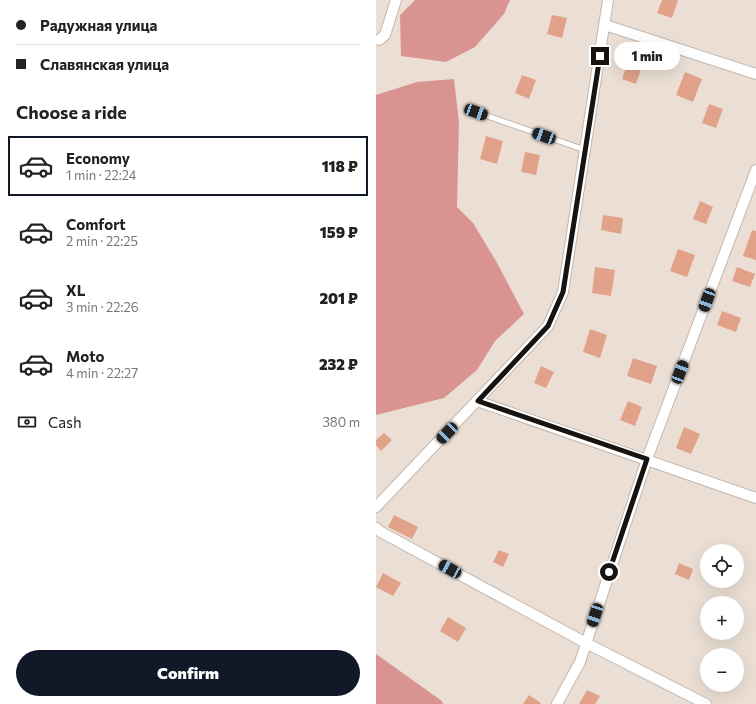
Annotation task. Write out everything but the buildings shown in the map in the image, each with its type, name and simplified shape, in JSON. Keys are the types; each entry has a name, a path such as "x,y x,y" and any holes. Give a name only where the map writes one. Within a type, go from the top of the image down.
{"street":[{"path":"379,40 385,36 396,0"},
{"path":"376,507 548,326 563,292 608,0"},
{"path":"604,25 756,74"},
{"path":"557,704 580,662 647,459 756,170"},
{"path":"478,401 756,498"},
{"path":"376,528 586,643 706,704"}],"lane":[{"path":"476,112 585,150"}],"shaded area":[{"path":"415,0 510,0 504,14 475,47 446,62 401,56 400,15"},
{"path":"454,79 459,122 457,207 473,223 496,261 524,314 495,341 477,370 444,398 376,415 376,95 417,82"},
{"path":"376,654 442,701 443,704 376,704"}],"route":[{"path":"600,56 563,292 548,326 478,401 647,459 609,572"}]}
